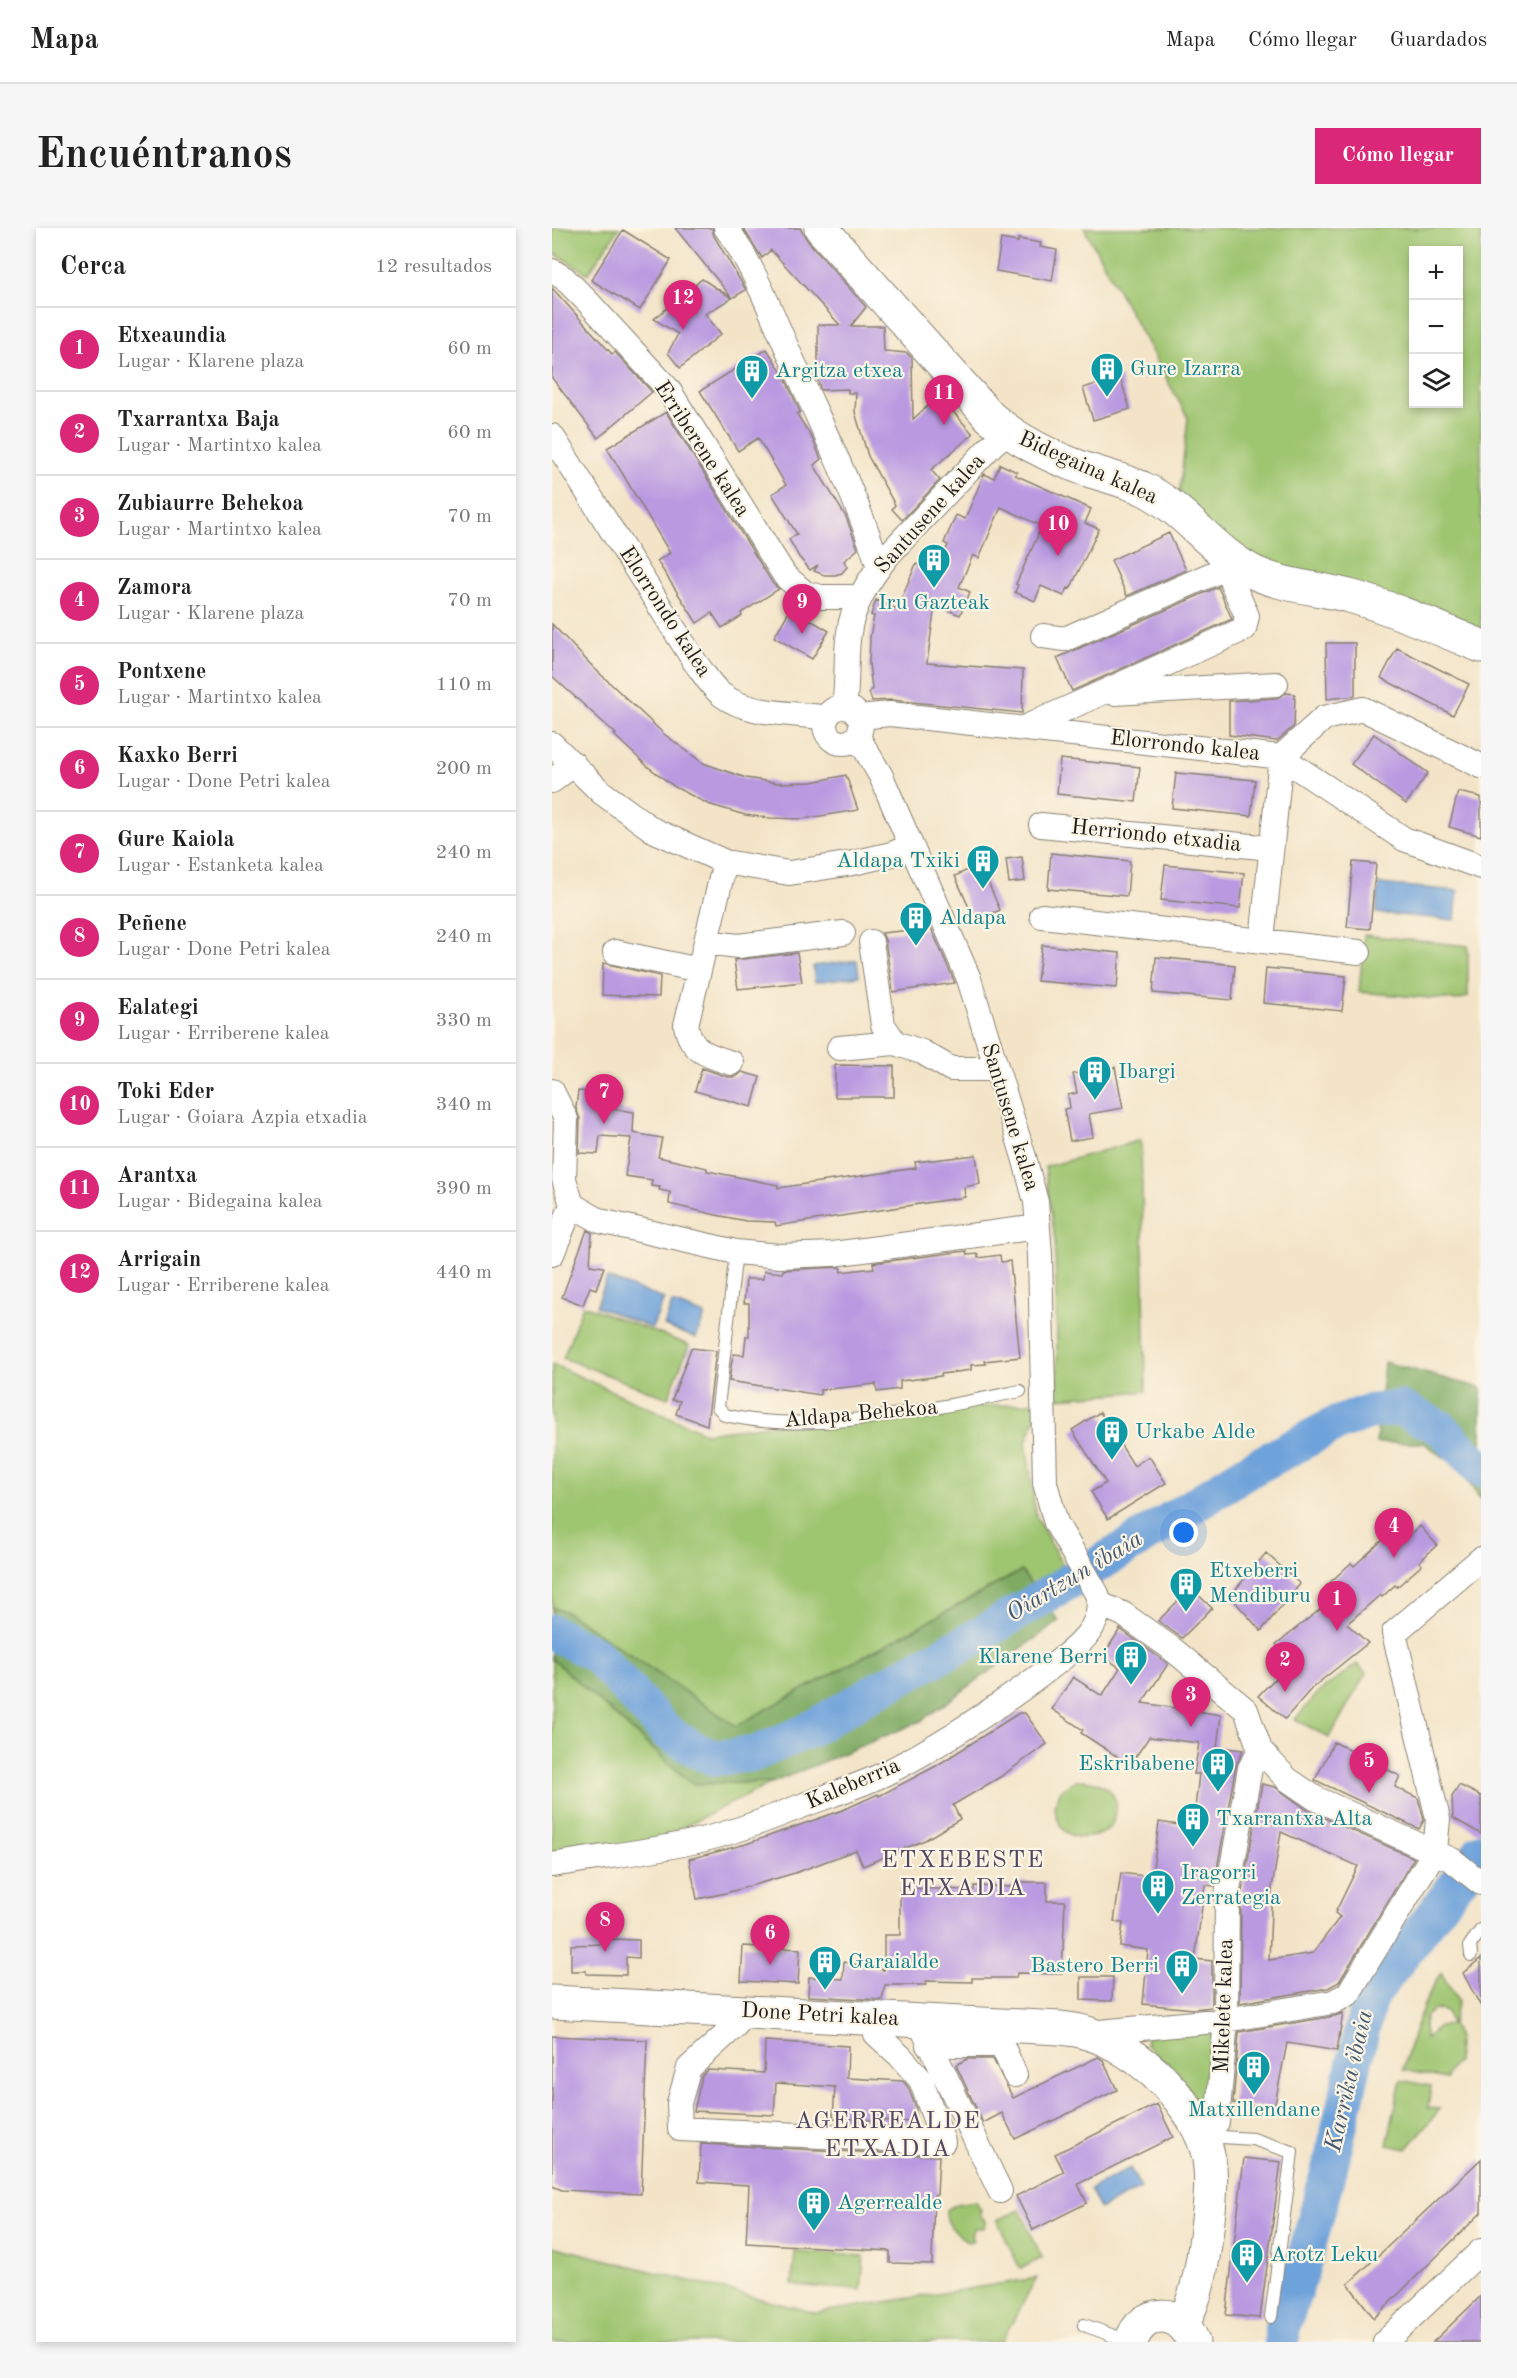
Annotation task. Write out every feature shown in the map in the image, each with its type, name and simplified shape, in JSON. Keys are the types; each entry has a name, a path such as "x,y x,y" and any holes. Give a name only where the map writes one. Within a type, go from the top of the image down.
{"street":[{"path":"726,228 737,243 776,325 845,479 879,567"},
{"name":"Bidegaina kalea","path":"821,228 990,417 1007,432 1035,448 1081,468 1144,489 1165,502 1231,566 1280,582 1353,597 1481,646"},
{"name":"Erriberene kalea","path":"552,271 564,278 588,302 668,389 784,576 805,593 820,597 860,597"},
{"name":"Santusene kalea","path":"1007,432 992,445 879,567 860,597 849,631 847,720 881,776 969,979 1036,1202 1040,1255 1045,1483 1056,1522 1097,1594 1100,1604"},
{"name":"Elorrondo kalea","path":"552,436 695,662 720,693 733,702 754,709 847,720 890,714 1281,757 1404,839 1481,867"},
{"path":"1026,728 1244,629 1247,616 1231,566 1065,639 1043,636"},
{"path":"1100,694 1276,684"},
{"path":"1281,757 1324,718 1363,709 1481,766"},
{"path":"552,744 601,792 653,830 725,862 789,873 853,863 892,854 910,846"},
{"name":"Herriondo etxadia","path":"1262,940 1281,757"},
{"path":"552,780 574,764"},
{"name":"Herriondo etxadia","path":"1041,825 1270,848"},
{"path":"725,862 686,1025 688,1039 706,1055 732,1063"},
{"path":"1041,916 1359,952"},
{"path":"706,942 738,946 843,933"},
{"path":"871,942 883,1025 896,1043"},
{"path":"615,952 699,969"},
{"path":"839,1048 896,1043 922,1052 951,1069 996,1069"},
{"path":"552,1091 559,1117 564,1179 572,1205 552,1254"},
{"path":"572,1205 600,1221 736,1252 780,1256 833,1254 1038,1227"},
{"path":"1444,1856 1438,1819 1394,1633 1481,1559"},
{"path":"1100,1604 1123,1614 1171,1648 1246,1710 1260,1750 1287,1779 1315,1798 1444,1856 1481,1883"},
{"name":"Kaleberria","path":"552,1865 662,1849 707,1839 770,1818 881,1775 948,1739 1015,1694 1061,1659 1089,1633 1098,1618 1100,1604"},
{"name":"Mikelete kalea","path":"1203,2124 1226,2020 1227,1894 1250,1768 1260,1750"},
{"name":"Done Petri kalea","path":"1088,2033 1226,2020 1333,2002 1348,1994 1444,1856"},
{"name":"Done Petri kalea","path":"552,2002 875,2018 923,2033 1060,2028 1088,2033 1107,2041 1150,2070 1203,2124"},
{"path":"736,2011 735,2026 689,2068 679,2103 680,2129 944,2142 921,2080 876,2034 875,2018"},
{"path":"923,2033 1002,2045 1015,2075"},
{"path":"923,2033 999,2192"},
{"path":"1188,2333 1201,2274 1210,2204 1211,2178 1203,2124"},
{"path":"1385,2342 1481,2251"},
{"path":"1130,2342 1141,2323 1161,2316 1174,2318 1188,2333"}],"lane":[{"name":"Aldapa Behekoa","path":"736,1252 718,1407 725,1415 785,1423 850,1419 943,1407 1020,1390"},
{"path":"1471,1955 1470,1946 1481,1930"},
{"path":"1203,2124 1292,2152 1271,2317"},
{"path":"1084,2325 1130,2342"}],"green space":[{"path":"552,228 619,228 588,274 552,252"},
{"path":"1084,228 1481,228 1481,646 1280,581 1177,513 1188,418"},
{"path":"1364,935 1468,946 1468,997 1456,1000 1359,992"},
{"path":"1141,1140 1146,1391 1058,1398 1055,1241 1045,1167"},
{"path":"583,1305 689,1345 668,1398 563,1358"},
{"path":"1384,1362 1481,1388 1481,1501 1460,1469 1424,1443 1376,1443"},
{"path":"552,1364 705,1433 791,1422 1042,1402 1026,1442 1036,1516 1065,1570 1034,1588 1021,1571 736,1726 565,1611 552,1608"},
{"path":"1021,1571 1059,1621 921,1721 774,1782 692,1784 552,1659 552,1608 565,1611 736,1726"},
{"path":"552,1659 692,1784 774,1782 654,1841 552,1858"},
{"path":"1357,1664 1366,1673 1329,1738 1295,1719 1319,1692"},
{"path":"1075,1780 1098,1783 1114,1796 1116,1803 1113,1822 1100,1834 1087,1837 1073,1836 1067,1833 1059,1823 1054,1806 1061,1790"},
{"path":"1441,1973 1458,2001 1452,2024 1458,2038 1457,2062 1447,2074 1446,2079 1403,2070 1418,2020","holes":["1440,2009 1447,2013 1451,2024 1439,2027 1425,2039 1425,2017 1433,2010"]},
{"path":"1206,2027 1218,2042 1213,2114 1203,2110 1178,2073 1146,2045 1146,2034"},
{"path":"1401,2080 1431,2086 1428,2108 1440,2109 1407,2149 1387,2145"},
{"path":"975,2201 985,2221 984,2228 974,2228 971,2236 973,2240 968,2242 956,2233 947,2221 946,2210 957,2204"},
{"path":"1020,2210 1042,2258 1020,2269 997,2220"},
{"path":"552,2246 816,2313 1037,2278 1001,2342 552,2342"},
{"path":"795,2252 864,2256 861,2290 792,2285"}],"water":[{"path":"1379,884 1458,891 1455,920 1376,913"},
{"path":"857,960 859,976 815,982 813,966"},
{"path":"607,1278 664,1299 652,1328 596,1306"},
{"path":"672,1303 705,1315 696,1338 664,1326"},
{"path":"1130,2168 1141,2188 1100,2209 1090,2189"}],"building":[{"path":"675,228 712,228 714,236 746,290 732,298"},
{"path":"743,228 800,228 807,240 866,307 851,326 883,326 884,351 907,353 912,358 913,419 939,396 973,434 931,470 940,480 902,520 892,509 895,505 868,456 855,412 856,393 848,393 848,389 821,390 818,381 818,325 840,325 771,250 762,258"},
{"path":"623,230 671,260 640,310 591,280"},
{"path":"1001,239 1041,243 1040,247 1057,250 1052,281 996,271"},
{"path":"702,279 732,298 705,314 721,334 680,368 668,353 678,334 654,319"},
{"path":"552,288 612,354 615,352 652,392 598,438 552,378"},
{"path":"767,349 784,376 800,412 797,414 812,438 821,459 814,465 846,517 858,549 844,561 847,567 842,573 824,575 814,571 818,565 810,570 799,557 789,539 797,534 772,494 786,485 758,438 738,451 700,391"},
{"name":"Gure Izarra","path":"1120,377 1130,409 1093,420 1083,388"},
{"path":"666,412 773,584 779,589 722,628 712,613 697,623 657,561 670,553 607,448"},
{"path":"1000,464 1017,472 1015,475 1091,509 1085,523 1099,529 1070,589 1068,588 1064,596 1041,586 1035,601 1015,592 1018,585 1016,584 1042,526 1001,507 979,558 973,555 959,587 970,592 960,615 935,605 927,663 1023,670 1022,713 892,700 872,701 869,692 872,689 869,664 870,637 874,616 871,615 876,600 897,609 916,564 937,572 948,545 944,543 956,515 965,519 984,474 994,478"},
{"path":"1169,533 1186,570 1127,596 1111,560"},
{"path":"1218,587 1232,619 1072,691 1057,658"},
{"path":"791,608 829,631 812,659 774,637"},
{"path":"552,624 594,668 664,734 703,763 746,778 778,783 812,782 846,775 858,810 802,819 745,815 708,804 675,787 647,766 614,735 616,734 552,676"},
{"path":"1326,643 1355,643 1355,696 1327,699"},
{"path":"1397,648 1469,684 1453,715 1381,678"},
{"path":"1286,693 1295,694 1294,726 1277,741 1229,735 1229,701 1277,698"},
{"path":"1374,734 1428,773 1406,804 1351,764"},
{"path":"1060,759 1140,767 1136,802 1057,794"},
{"path":"1176,773 1255,780 1251,816 1172,808"},
{"path":"1458,792 1481,797 1481,836 1449,827"},
{"path":"1051,853 1130,861 1127,896 1048,889"},
{"path":"1022,857 1025,881 1009,883 1006,859"},
{"path":"1353,862 1376,864 1370,929 1347,927"},
{"name":"Aldapa Txiki","path":"980,864 1000,910 975,921 955,876"},
{"path":"1165,865 1244,873 1240,908 1161,900"},
{"name":"Aldapa","path":"931,928 955,983 893,992 882,933"},
{"path":"1042,945 1120,953 1117,988 1037,981"},
{"path":"797,953 802,982 738,989 734,960"},
{"path":"1156,957 1235,965 1232,1000 1153,993"},
{"path":"603,963 660,976 659,997 602,995"},
{"path":"1266,968 1346,976 1342,1011 1263,1003"},
{"path":"835,1065 894,1066 894,1097 835,1097"},
{"name":"Ibargi","path":"1115,1067 1123,1108 1089,1114 1093,1137 1070,1141 1064,1109 1070,1108 1068,1095 1077,1093 1073,1074"},
{"path":"702,1068 728,1077 736,1077 742,1072 760,1077 752,1107 695,1091"},
{"path":"578,1091 599,1093 607,1101 607,1108 634,1112 633,1133 662,1138 658,1157 707,1168 707,1171 778,1185 778,1188 916,1168 915,1162 976,1155 980,1184 964,1187 965,1197 776,1226 775,1222 746,1221 716,1215 669,1204 670,1192 651,1186 652,1180 625,1176 631,1138 600,1136 598,1154 579,1153 580,1119 576,1108"},
{"path":"587,1230 592,1233 590,1265 604,1267 596,1289 590,1287 583,1305 562,1297"},
{"path":"966,1251 967,1255 978,1254 978,1258 1000,1255 1001,1262 1010,1261 1020,1357 985,1361 986,1364 971,1365 971,1370 941,1374 941,1376 900,1381 900,1389 877,1392 876,1384 820,1390 820,1395 729,1381 733,1354 744,1355 746,1336 749,1336 749,1303 744,1303 746,1279 763,1279 764,1271 783,1273 783,1270 840,1267 841,1272 874,1268 873,1263"},
{"path":"691,1348 716,1351 707,1425 676,1414 680,1401 672,1400"},
{"name":"Urkabe Alde","path":"1100,1412 1134,1466 1149,1456 1166,1483 1108,1519 1091,1492 1106,1483 1072,1430"},
{"path":"1420,1526 1437,1545 1419,1562 1422,1565 1397,1587 1395,1585 1382,1597 1380,1595 1347,1624 1368,1643 1312,1688 1285,1719 1258,1696 1291,1662 1276,1644 1336,1597 1326,1586 1351,1563 1354,1566 1396,1528 1406,1539"},
{"path":"1266,1553 1300,1584 1261,1631 1230,1596"},
{"name":"Etxeberri Mendiburu","path":"1191,1588 1212,1608 1182,1638 1158,1621"},
{"path":"1120,1629 1168,1664 1142,1703 1221,1715 1217,1747 1243,1750 1236,1765 1214,1886 1205,1885 1195,1959 1212,1961 1212,2007 1193,2009 1143,2004 1148,1950 1120,1946 1123,1923 1114,1922 1121,1873 1152,1877 1159,1822 1179,1825 1181,1814 1194,1816 1199,1774 1194,1774 1199,1743 1149,1737 1130,1765 1081,1733 1083,1730 1052,1709 1073,1677 1102,1696 1120,1668 1103,1656"},
{"path":"1019,1713 1025,1713 1047,1744 1000,1777 953,1805 960,1819 925,1840 863,1866 856,1850 795,1873 697,1899 689,1859 746,1844 843,1810 878,1794 879,1796 936,1766"},
{"path":"1334,1742 1400,1776 1395,1787 1418,1798 1424,1820 1419,1829 1315,1780"},
{"path":"1262,1784 1275,1787 1309,1811 1414,1858 1339,1982 1328,1988 1240,2003 1241,1896","holes":["1281,1832 1358,1866 1335,1913 1340,1917 1313,1953 1269,1960 1272,1888"]},
{"path":"1459,1785 1481,1796 1481,1834 1453,1818 1452,1797"},
{"path":"1019,1882 1047,1882 1047,1901 1065,1901 1062,1974 1017,1973 1016,1978 972,1978 972,1982 926,1981 926,1985 885,1985 882,2000 808,1996 809,1977 843,1979 844,1962 884,1970 884,1935 900,1935 900,1888 974,1890 974,1886 1019,1887"},
{"path":"607,1939 639,1940 639,1958 626,1957 626,1975 586,1974 586,1971 571,1971 571,1945 607,1944"},
{"path":"743,1946 800,1949 798,1984 741,1981"},
{"path":"1481,1958 1481,2007 1463,1973"},
{"name":"Bastero Berri","path":"1081,1977 1113,1977 1112,2001 1081,2000"},
{"path":"1343,2013 1337,2051 1287,2043 1274,2109 1233,2103 1239,2032"},
{"path":"552,2036 647,2040 641,2194 562,2190 552,2186"},
{"path":"765,2041 848,2046 847,2078 903,2081 908,2087 916,2108 915,2122 833,2118 835,2087 776,2083 774,2115 694,2111 702,2076 708,2070 764,2073"},
{"path":"1098,2057 1103,2060 1117,2090 1015,2139 1002,2113 983,2123 956,2065 967,2059 993,2059 1013,2098"},
{"path":"1157,2104 1173,2137 1078,2184 1087,2203 1033,2230 1016,2196 1064,2172 1055,2154"},
{"path":"701,2144 939,2156 937,2195 934,2195 932,2264 890,2263 890,2251 746,2243 749,2185 699,2182"},
{"path":"1244,2158 1281,2162 1260,2318 1226,2315"},
{"path":"1481,2159 1481,2213 1374,2318 1348,2284"},
{"path":"1481,2296 1481,2342 1433,2342"}],"waterway":[{"name":"Oiartzun ibaia","path":"552,1632 596,1655 668,1733 715,1758 754,1754 807,1731 880,1688 978,1636 1127,1547 1246,1472 1334,1425 1368,1412 1400,1408 1441,1428 1481,1469"},
{"name":"Karrika ibaia","path":"1282,2342 1282,2328 1302,2268 1333,2155 1369,1999 1481,1851"}],"place":[{"name":"Arrigain","path":"683,330"},
{"name":"Gure Izarra","path":"1107,398"},
{"name":"Argitza etxea","path":"752,400"},
{"name":"Arantxa","path":"944,425"},
{"name":"Toki Eder","path":"1058,556"},
{"name":"Iru Gazteak","path":"934,589"},
{"name":"Ealategi","path":"802,634"},
{"name":"Aldapa Txiki","path":"983,890"},
{"name":"Aldapa","path":"916,947"},
{"name":"Ibargi","path":"1095,1101"},
{"name":"Gure Kaiola","path":"604,1124"},
{"name":"Urkabe Alde","path":"1112,1461"},
{"name":"Zamora","path":"1394,1558"},
{"name":"Etxeberri Mendiburu","path":"1186,1613"},
{"name":"Etxeaundia","path":"1337,1631"},
{"name":"Klarene Berri","path":"1131,1686"},
{"name":"Txarrantxa Baja","path":"1285,1692"},
{"name":"Zubiaurre Behekoa","path":"1191,1727"},
{"name":"Eskribabene","path":"1218,1793"},
{"name":"Pontxene","path":"1369,1793"},
{"name":"Txarrantxa Alta","path":"1193,1848"},
{"name":"Iragorri Zerrategia","path":"1158,1915"},
{"name":"Peñene","path":"605,1952"},
{"name":"Kaxko Berri","path":"770,1965"},
{"name":"Garaialde","path":"825,1991"},
{"name":"Bastero Berri","path":"1182,1995"},
{"name":"Matxillendane","path":"1254,2096"},
{"name":"Agerrealde","path":"814,2232"},
{"name":"Arotz Leku","path":"1247,2284"}],"district":[{"name":"ETXEBESTE ETXADIA","path":"963,1875"},
{"name":"AGERREALDE ETXADIA","path":"888,2136"}]}
